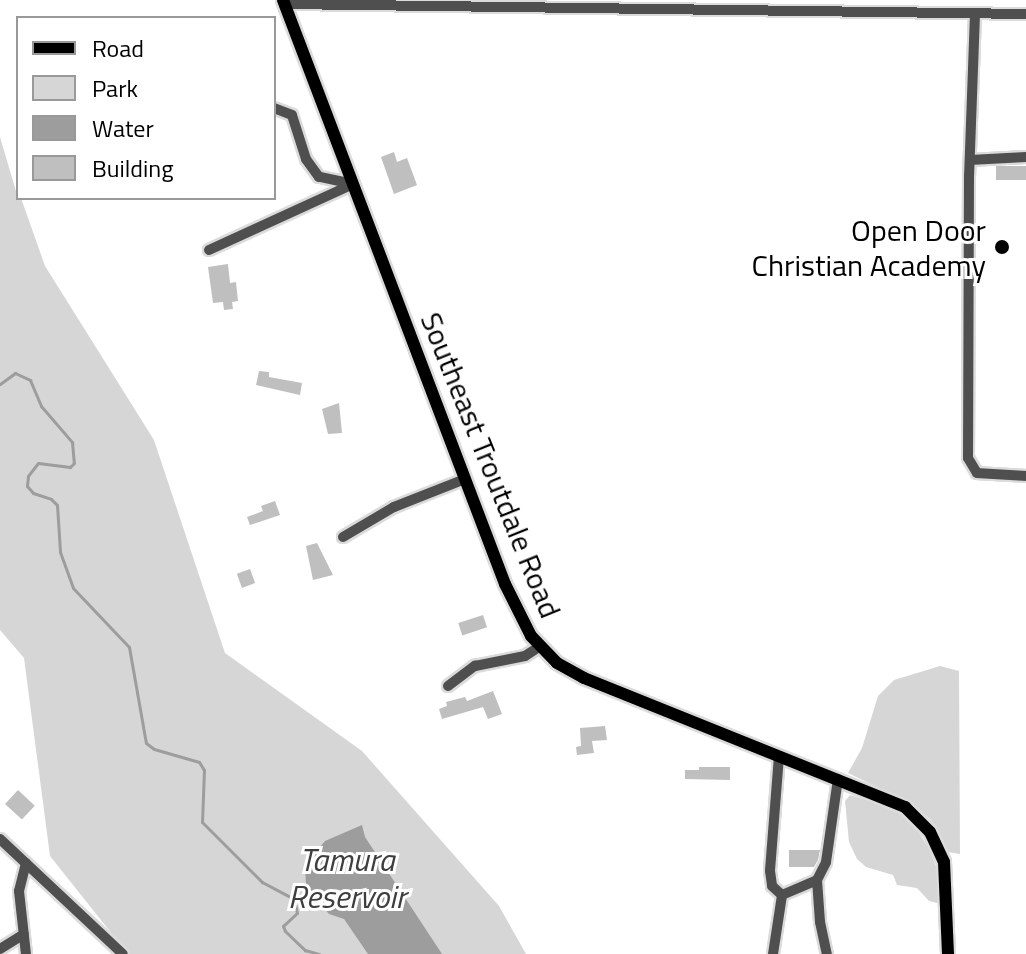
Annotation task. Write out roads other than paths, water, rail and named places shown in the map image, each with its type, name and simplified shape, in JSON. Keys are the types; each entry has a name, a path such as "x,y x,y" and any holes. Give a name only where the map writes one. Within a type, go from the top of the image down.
{"main road":[{"name":"Southeast Troutdale Road","path":"284,2 510,595 539,647 584,678 905,807 930,832 946,872 948,954"}],"street":[{"path":"908,13 909,0"},
{"path":"284,2 781,6 908,13 1026,14"},
{"path":"975,14 970,160 968,458 977,473 1026,476"},
{"path":"276,109 292,115 306,159 319,177 353,184"},
{"path":"970,160 1026,157"},
{"path":"209,250 353,184"},
{"path":"343,537 394,507 465,479"},
{"path":"448,686 475,666 525,656 539,647"},
{"path":"779,756 770,871 772,886 782,895"},
{"path":"827,954 817,880 826,862 832,834 838,779"},
{"path":"0,839 123,954"},
{"path":"26,863 19,891 26,954"},
{"path":"782,895 817,880"},
{"path":"773,954 782,895"},
{"path":"0,949 24,934"}],"water":[{"name":"Tamura Reservoir","path":"362,825 365,837 442,954 368,954 344,919 329,914 306,887 305,865 325,841"}],"waterway":[{"path":"0,384 15,373 30,380 41,406 72,442 74,463 70,467 38,463 28,476 27,486 33,493 51,499 57,505 60,552 73,588 129,647 146,743 154,749 199,762 204,770 202,822 262,882 294,899 297,913 283,926 285,931 305,950 319,954"}],"place":[{"name":"Open Door Christian Academy","path":"1002,247"}]}
